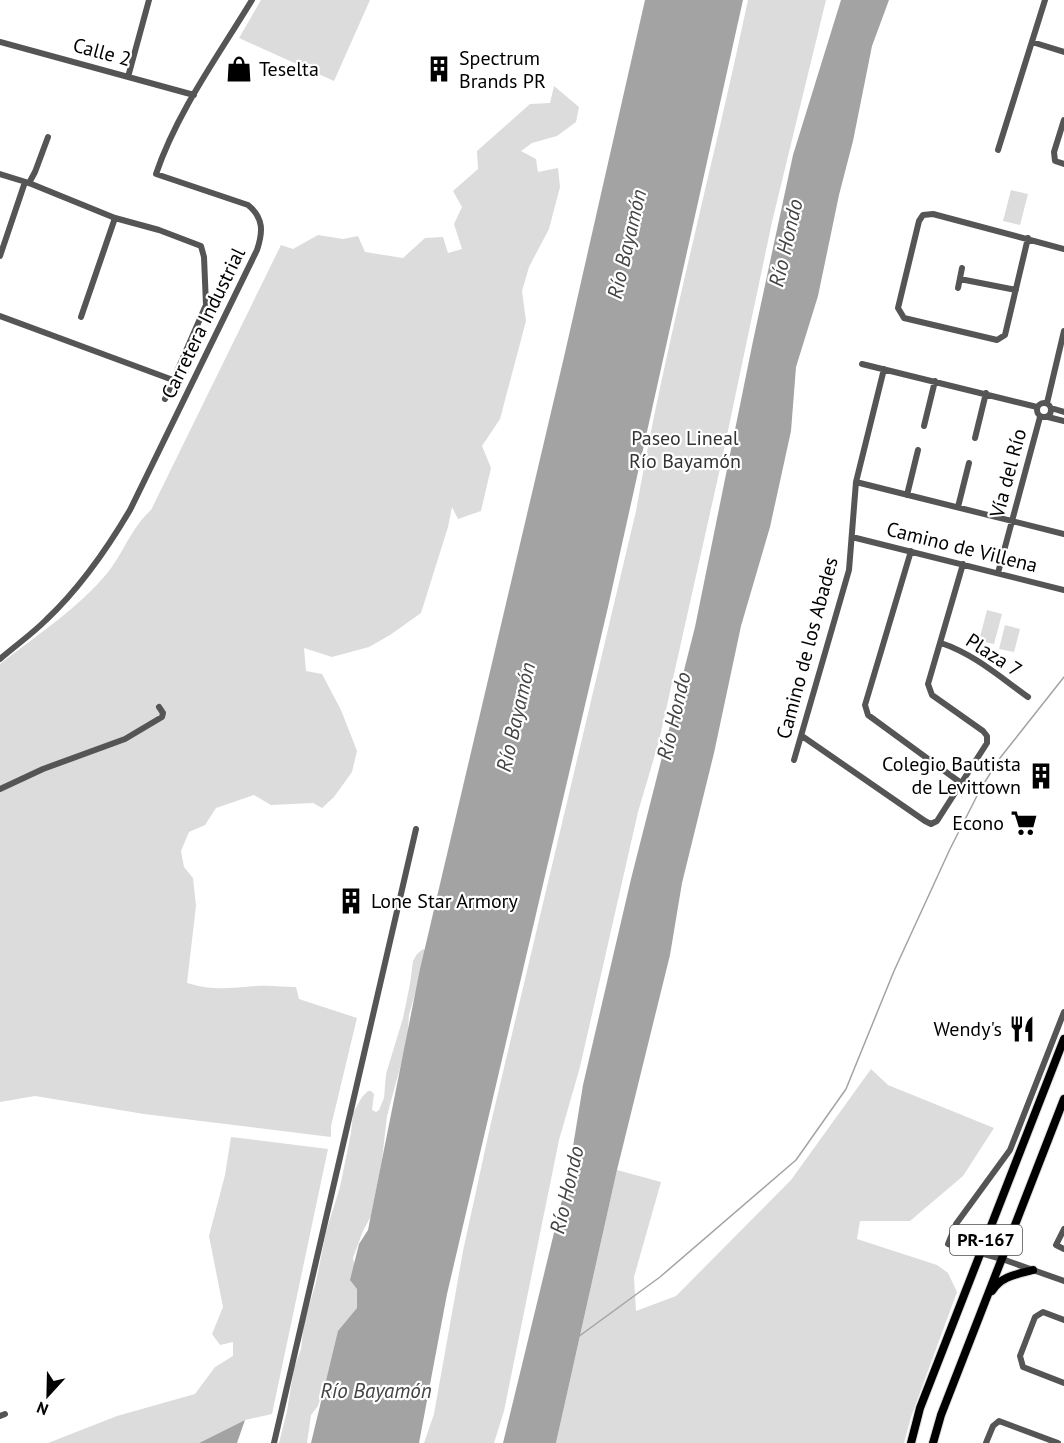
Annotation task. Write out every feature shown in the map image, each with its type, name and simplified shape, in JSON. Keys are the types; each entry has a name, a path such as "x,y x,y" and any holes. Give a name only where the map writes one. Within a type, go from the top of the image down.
{"main road":[{"name":"PR-167","path":"910,1443 920,1408 1064,1039"},
{"name":"PR-167","path":"933,1443 941,1416 1064,1099"},
{"path":"985,1302 995,1285 1001,1280 1033,1270"}],"street":[{"path":"128,76 150,0"},
{"name":"Carretera Industrial","path":"0,659 46,620 94,564 116,533 130,510 257,250 262,226 259,216 248,205 156,174 164,152 194,95 252,0"},
{"path":"998,150 1045,0"},
{"name":"Calle 2","path":"0,42 194,95"},
{"path":"1032,42 1064,52"},
{"path":"1064,120 1054,152 1055,161 1064,164"},
{"path":"0,256 27,182 35,172 48,137"},
{"path":"0,174 27,182 115,218 159,230 201,246 204,257 206,305 165,399"},
{"path":"1028,238 1005,335 998,340 904,318 898,308 919,221 923,215 933,214 1028,238 1064,249"},
{"path":"81,317 115,218"},
{"path":"958,288 962,268"},
{"path":"960,279 1016,290"},
{"path":"0,316 174,380"},
{"path":"1044,417 1050,415 1049,406 1064,331"},
{"path":"862,364 1038,407"},
{"name":"Camino de los Abades","path":"794,760 849,570 856,482 884,369"},
{"path":"924,426 935,381"},
{"path":"975,438 986,393"},
{"path":"1064,412 1042,403 1038,407 1038,414 1064,422"},
{"name":"Vía del Río","path":"998,573 1044,417"},
{"path":"907,495 918,450"},
{"path":"958,507 969,463"},
{"path":"856,482 1064,534"},
{"name":"Camino de Villena","path":"852,537 1064,590"},
{"path":"911,551 865,711 962,783"},
{"path":"802,736 931,824 937,821 987,743 987,736 929,690 928,684 963,564"},
{"name":"Plaza 7","path":"941,644 972,657 1028,697"},
{"path":"0,789 44,769 124,739 162,717 163,713 159,707"},
{"path":"274,1443 416,829"},
{"path":"1064,1012 1010,1150 956,1224 948,1244 1002,1259 1064,1281"},
{"path":"1064,1228 1056,1245 1064,1249"},
{"path":"1064,1320 1043,1312 1035,1317 1020,1356 1023,1367 1064,1383"},
{"path":"986,1443 993,1425 999,1421 1058,1443"}],"green space":[{"path":"261,0 370,0 334,81 239,38"},
{"name":"Paseo Lineal Río Bayamón","path":"748,0 826,0 772,222 659,741 638,812 580,1067 559,1140 504,1411 494,1443 424,1443 434,1414 463,1251 490,1127 636,511 675,319"},
{"path":"554,86 579,107 576,122 557,136 532,143 521,151 536,159 538,172 558,168 560,187 549,229 529,267 522,291 526,321 500,419 482,446 491,468 481,511 458,519 452,507 421,613 369,647 332,657 304,648 306,671 322,674 341,710 357,751 352,772 334,797 322,808 313,803 271,805 254,795 216,808 205,825 189,832 181,851 184,867 193,878 196,906 187,983 214,988 296,987 299,999 357,1018 331,1126 331,1137 144,1114 35,1096 0,1102 0,664 85,597 109,571 133,531 151,510 281,245 293,249 318,235 343,239 358,236 365,252 403,258 425,238 443,237 448,253 462,249 454,224 462,207 453,191 478,169 477,151 530,104 550,103"},
{"path":"1011,190 1028,194 1020,225 1003,221"},
{"path":"987,610 1002,614 994,644 979,641"},
{"path":"1005,625 1020,629 1014,652 999,649"},
{"path":"423,949 427,951 409,1015 407,1042 387,1116 382,1160 371,1216 353,1258 362,1298 324,1386 318,1406 311,1415 307,1443 279,1443 294,1368 301,1349 304,1323 316,1282 326,1232 340,1187 353,1113 368,1091 374,1094 372,1110 376,1112 379,1110 384,1098 386,1074 403,1018 413,961"},
{"path":"871,1069 888,1085 994,1128 963,1176 910,1221 860,1221 857,1239 937,1265 948,1273 957,1292 911,1417 904,1443 556,1443 617,1170 661,1182 634,1277 636,1311 676,1296 791,1180"},
{"path":"231,1137 328,1149 272,1414 245,1420 199,1443 48,1443 117,1416 195,1394 215,1367 233,1356 233,1342 220,1345 212,1334 223,1307 209,1236 225,1175"}],"water":[{"name":"Río Bayamón","path":"645,0 743,0 608,607 447,1294 419,1443 311,1443 338,1331 357,1308 357,1289 350,1280 359,1244 368,1230 420,969 564,357"},
{"name":"Río Hondo","path":"841,0 889,0 872,46 818,296 796,367 791,431 770,527 741,626 714,753 682,883 670,955 617,1170 556,1443 503,1443 569,1171 583,1085 631,879 695,627 793,155"},
{"path":"245,1420 237,1443 199,1443"}],"waterway":[{"path":"578,1337 660,1277 796,1160 846,1089 894,971 950,849 981,788 1000,758 1064,677"}],"place":[{"name":"Teselta","path":"239,69"},
{"name":"Spectrum Brands PR","path":"439,69"},
{"name":"Colegio Bautista de Levittown","path":"1041,776"},
{"name":"Econo","path":"1024,823"},
{"name":"Lone Star Armory","path":"351,901"},
{"name":"Wendy's","path":"1022,1029"}]}
